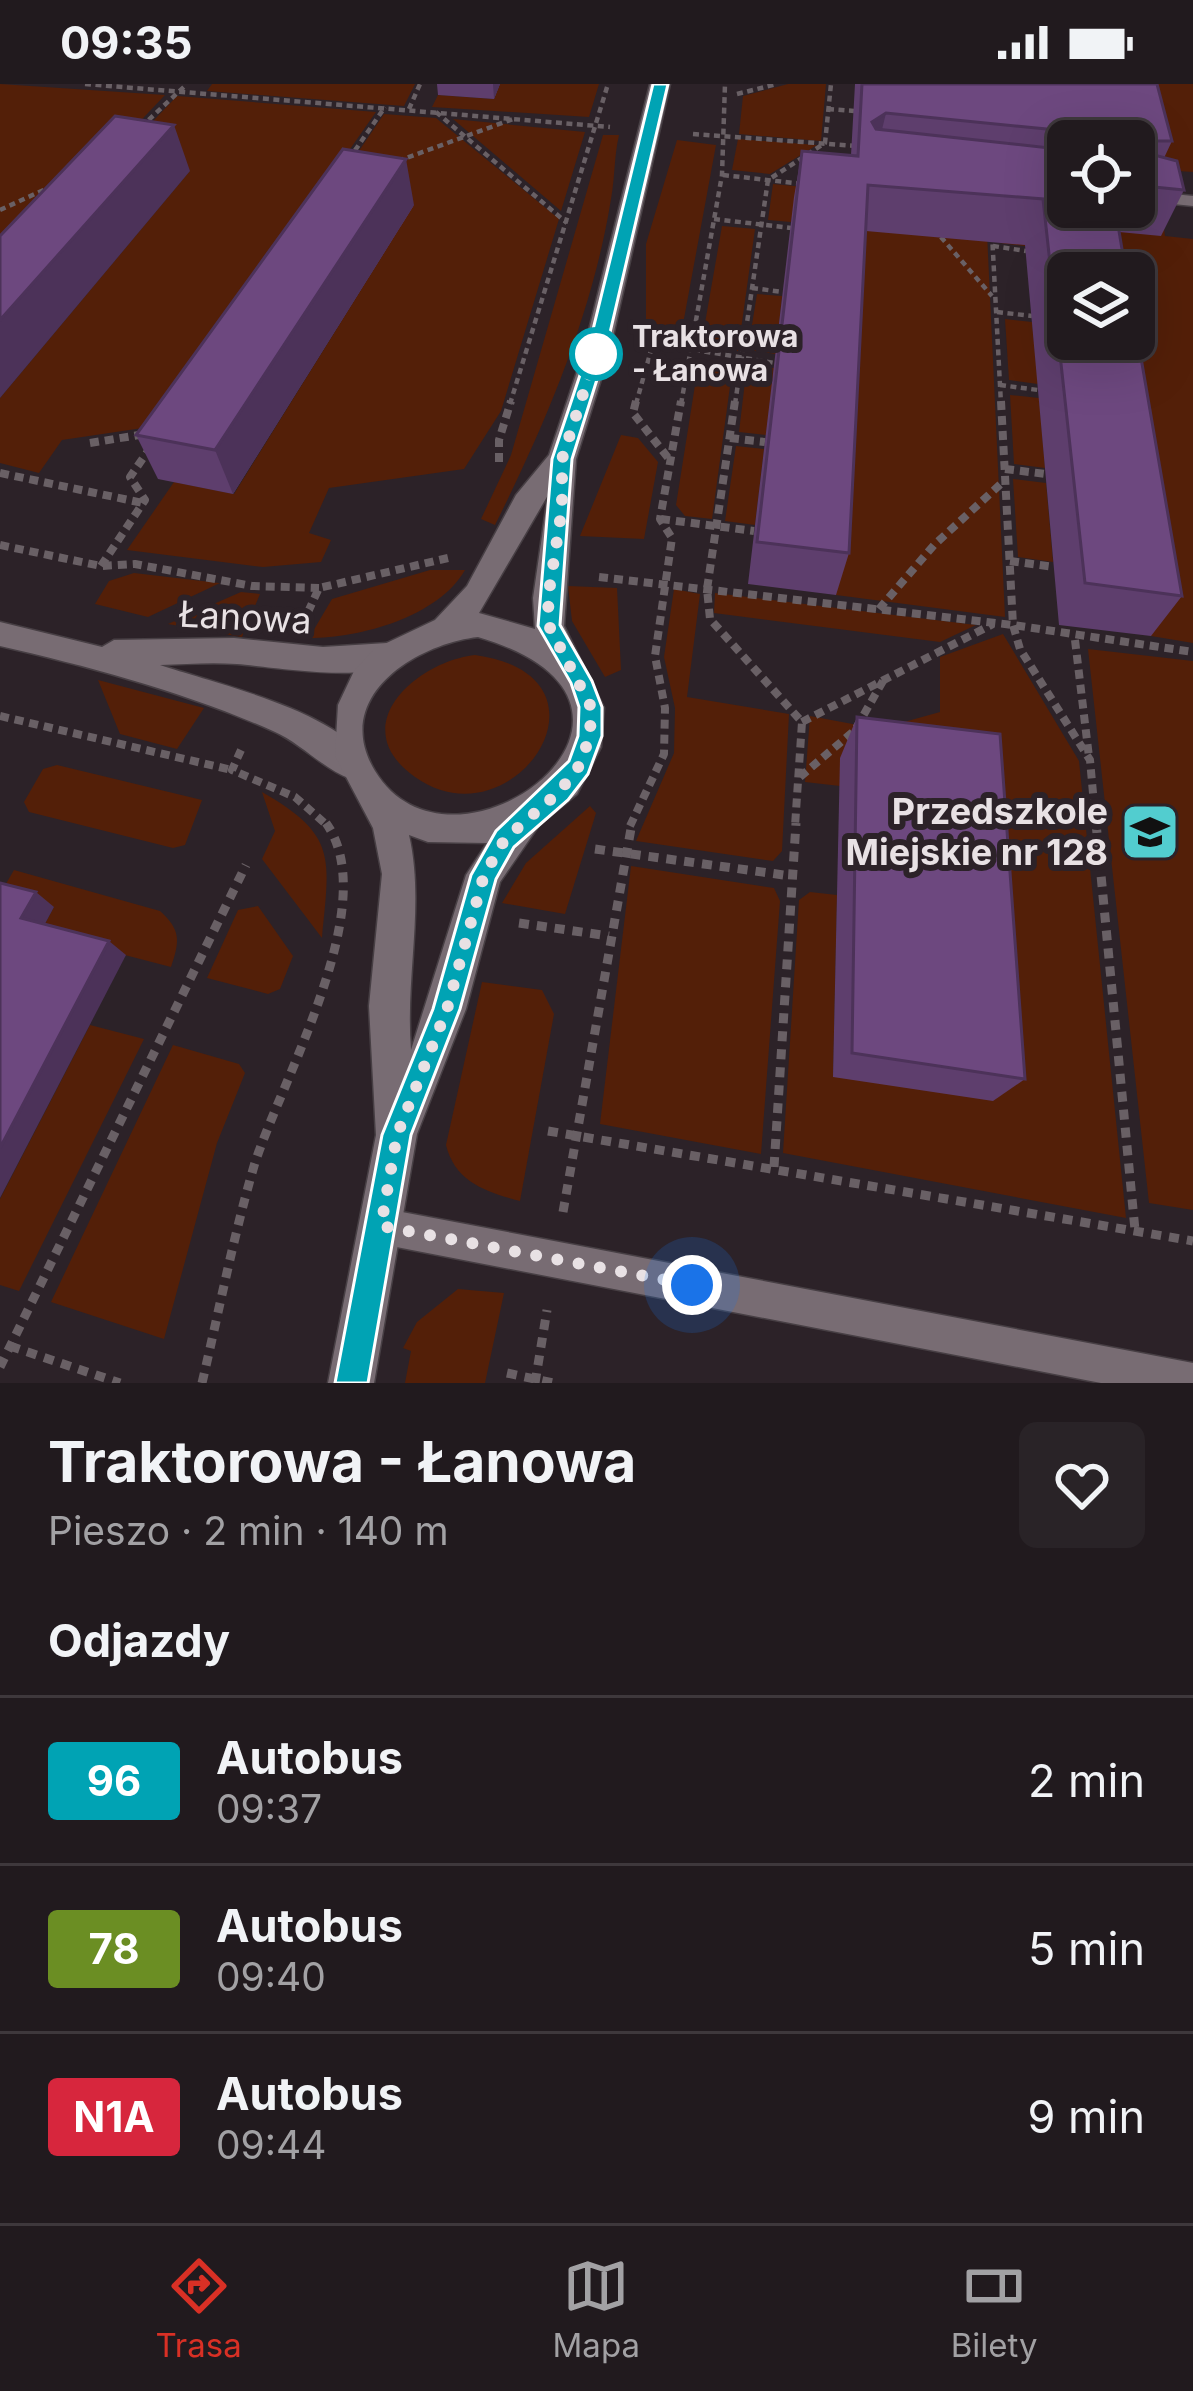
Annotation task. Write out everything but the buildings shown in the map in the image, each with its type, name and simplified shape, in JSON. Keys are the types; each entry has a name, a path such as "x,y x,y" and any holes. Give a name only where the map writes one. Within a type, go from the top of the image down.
{"main road":[{"path":"359,777 391,811 423,825 459,830 496,826 530,812 559,792 579,766 590,736 591,707 549,626 548,598 562,508 562,459 596,354 661,84"},
{"path":"397,1135 388,1006 400,874 389,823 359,777 346,735 351,706 387,656 446,628 478,593 526,502 562,459"},
{"path":"446,628 510,629 564,657"},
{"name":"Łanowa","path":"0,634 99,654 297,722 359,777"},
{"name":"Łanowa","path":"99,654 218,651 323,660 387,656"},
{"path":"351,1383 397,1135 447,1009 484,875 505,839 530,812"}],"lane":[{"path":"1155,197 1193,201"},
{"path":"381,1226 1193,1382"}],"path":[{"path":"85,84 184,88 621,128"},
{"path":"409,109 421,84"},
{"path":"499,440 608,84"},
{"path":"535,1381 623,852 664,754 665,708 655,656 672,538 660,519 722,176 726,136 718,118 725,84"},
{"path":"737,94 777,84"},
{"path":"825,143 830,84"},
{"path":"127,142 184,88"},
{"path":"346,163 385,107"},
{"path":"829,109 854,111"},
{"path":"434,111 568,223"},
{"path":"381,167 514,118"},
{"path":"679,133 869,147"},
{"path":"773,1167 802,722 710,619 706,589 768,180 825,143"},
{"path":"722,176 814,184"},
{"path":"0,210 65,181"},
{"path":"992,217 1013,625 1020,649 1090,760"},
{"path":"714,219 790,228"},
{"path":"927,219 992,296"},
{"path":"993,246 1026,251"},
{"path":"752,288 783,292"},
{"path":"997,312 1032,316"},
{"path":"670,460 633,413 653,343 775,363"},
{"path":"1000,385 1038,390"},
{"path":"90,443 161,432 130,477 143,503"},
{"path":"730,438 765,442"},
{"path":"1005,469 1046,474"},
{"path":"0,473 143,503"},
{"path":"879,609 934,545 1006,480"},
{"path":"101,566 143,503"},
{"path":"660,519 754,531"},
{"path":"0,545 101,566 135,564 225,577 252,586 320,589 426,561 464,560"},
{"path":"1010,560 1054,567"},
{"path":"592,577 1013,625 1193,652"},
{"path":"302,625 320,589"},
{"path":"802,722 995,623"},
{"path":"1075,640 1135,1230"},
{"path":"798,778 855,730 883,681"},
{"path":"0,716 232,770 284,790 324,823 338,844 340,896 318,1002 255,1165 202,1383"},
{"path":"232,770 247,738"},
{"path":"595,850 790,877"},
{"path":"0,1367 246,865"},
{"path":"548,1131 1193,1241"},
{"path":"10,1346 121,1383"},
{"path":"507,1373 553,1383"}],"shaded area":[{"path":"0,84 165,95 0,269"},
{"path":"212,84 415,84 404,106 207,91"},
{"path":"500,84 599,84 589,117 432,107 438,95 494,99"},
{"path":"788,84 826,84 821,141 739,134 743,96"},
{"path":"1128,84 1193,84 1193,172 1155,169 1155,120 1135,120"},
{"path":"177,96 376,112 156,426 62,440 39,473 0,463 0,398 189,172 94,183"},
{"path":"384,114 436,118 559,219 501,411 464,469 329,488 309,533 331,540 321,562 263,567 127,550 174,482 234,494 413,206 314,217"},
{"path":"453,119 585,132 561,211"},
{"path":"603,135 619,135 611,199 592,283 549,407 495,525 481,519 511,455"},
{"path":"738,139 817,145 770,174 732,170"},
{"path":"677,140 716,145 681,335 646,330 646,244"},
{"path":"773,184 931,199 987,233 1005,617 836,595 859,204 795,197 791,222 768,220"},
{"path":"999,207 1047,211 1047,228 1155,228 1155,220 1163,221 1165,236 1193,239 1193,643 1151,636 1138,360 1155,360 1155,252 1069,252 1023,219 1025,246 1000,243"},
{"path":"722,226 755,229 738,351 701,346"},
{"path":"757,294 782,296 776,354 748,350"},
{"path":"1005,319 1032,322 1038,384 1009,380"},
{"path":"699,360 733,364 712,519 685,516 676,505"},
{"path":"747,365 774,368 766,435 739,432"},
{"path":"1010,395 1039,398 1045,468 1014,464"},
{"path":"621,435 638,438 658,462 644,539 580,536"},
{"path":"736,446 764,449 755,525 725,521"},
{"path":"1013,479 1046,483 1053,562 1018,557"},
{"path":"430,570 465,570 436,600 396,622 351,634 309,638 332,599"},
{"path":"134,573 220,583 148,617 95,604 109,581"},
{"path":"568,586 617,588 621,670 605,677 572,621"},
{"path":"674,589 700,594 687,697 789,714 782,851 773,861 636,841 674,753 675,708 664,657"},
{"path":"241,592 260,594 242,637 168,624"},
{"path":"715,593 976,625 940,642 714,613"},
{"path":"1003,634 1079,761 1126,1218 783,1153 799,900 810,892 837,895 833,1076 993,1100 840,786 805,782 810,716 879,729 940,712 940,657"},
{"name":"Przedszkole Miejskie nr 128","path":"1088,649 1193,661 1193,1210 1149,1203"},
{"path":"475,655 520,669 544,693 549,721 539,750 517,775 487,790 452,793 415,777 395,758 386,738 387,718 411,683 452,660"},
{"path":"98,680 204,708 177,749 120,734"},
{"path":"57,765 202,800 185,845 173,848 29,812 24,802 43,769"},
{"path":"262,792 304,822 323,851 327,887 322,938 262,859 275,831"},
{"path":"590,806 596,813 565,914 502,903 526,863"},
{"path":"631,866 774,888 780,901 761,1154 600,1124"},
{"path":"14,870 160,911 177,936 171,967 40,933 54,907 0,894"},
{"path":"258,906 293,956 280,989 268,994 207,978 238,910"},
{"path":"482,982 542,990 554,1014 520,1201 464,1177 446,1145"},
{"path":"90,1025 144,1039 19,1291 0,1285 0,1199"},
{"path":"173,1045 239,1064 245,1073 217,1143 164,1339 51,1302"},
{"path":"458,1289 504,1293 485,1383 405,1383 411,1351 403,1348 417,1322"}],"bus line":[{"name":"96","path":"351,1383 397,1135 447,1009 484,875 505,839 530,812 559,792 579,766 590,736 591,707 549,626 548,598 562,508 562,459 596,354 660,84"}],"place":[{"name":"Traktorowa - Łanowa","path":"596,354"},
{"name":"Przedszkole Miejskie nr 128","path":"1150,832"}],"route":[{"path":"596,354 562,459 562,508 548,598 549,626 591,707 590,736 579,766 559,792 530,812 505,839 484,875 447,1009 397,1135 381,1226 692,1285"}]}
